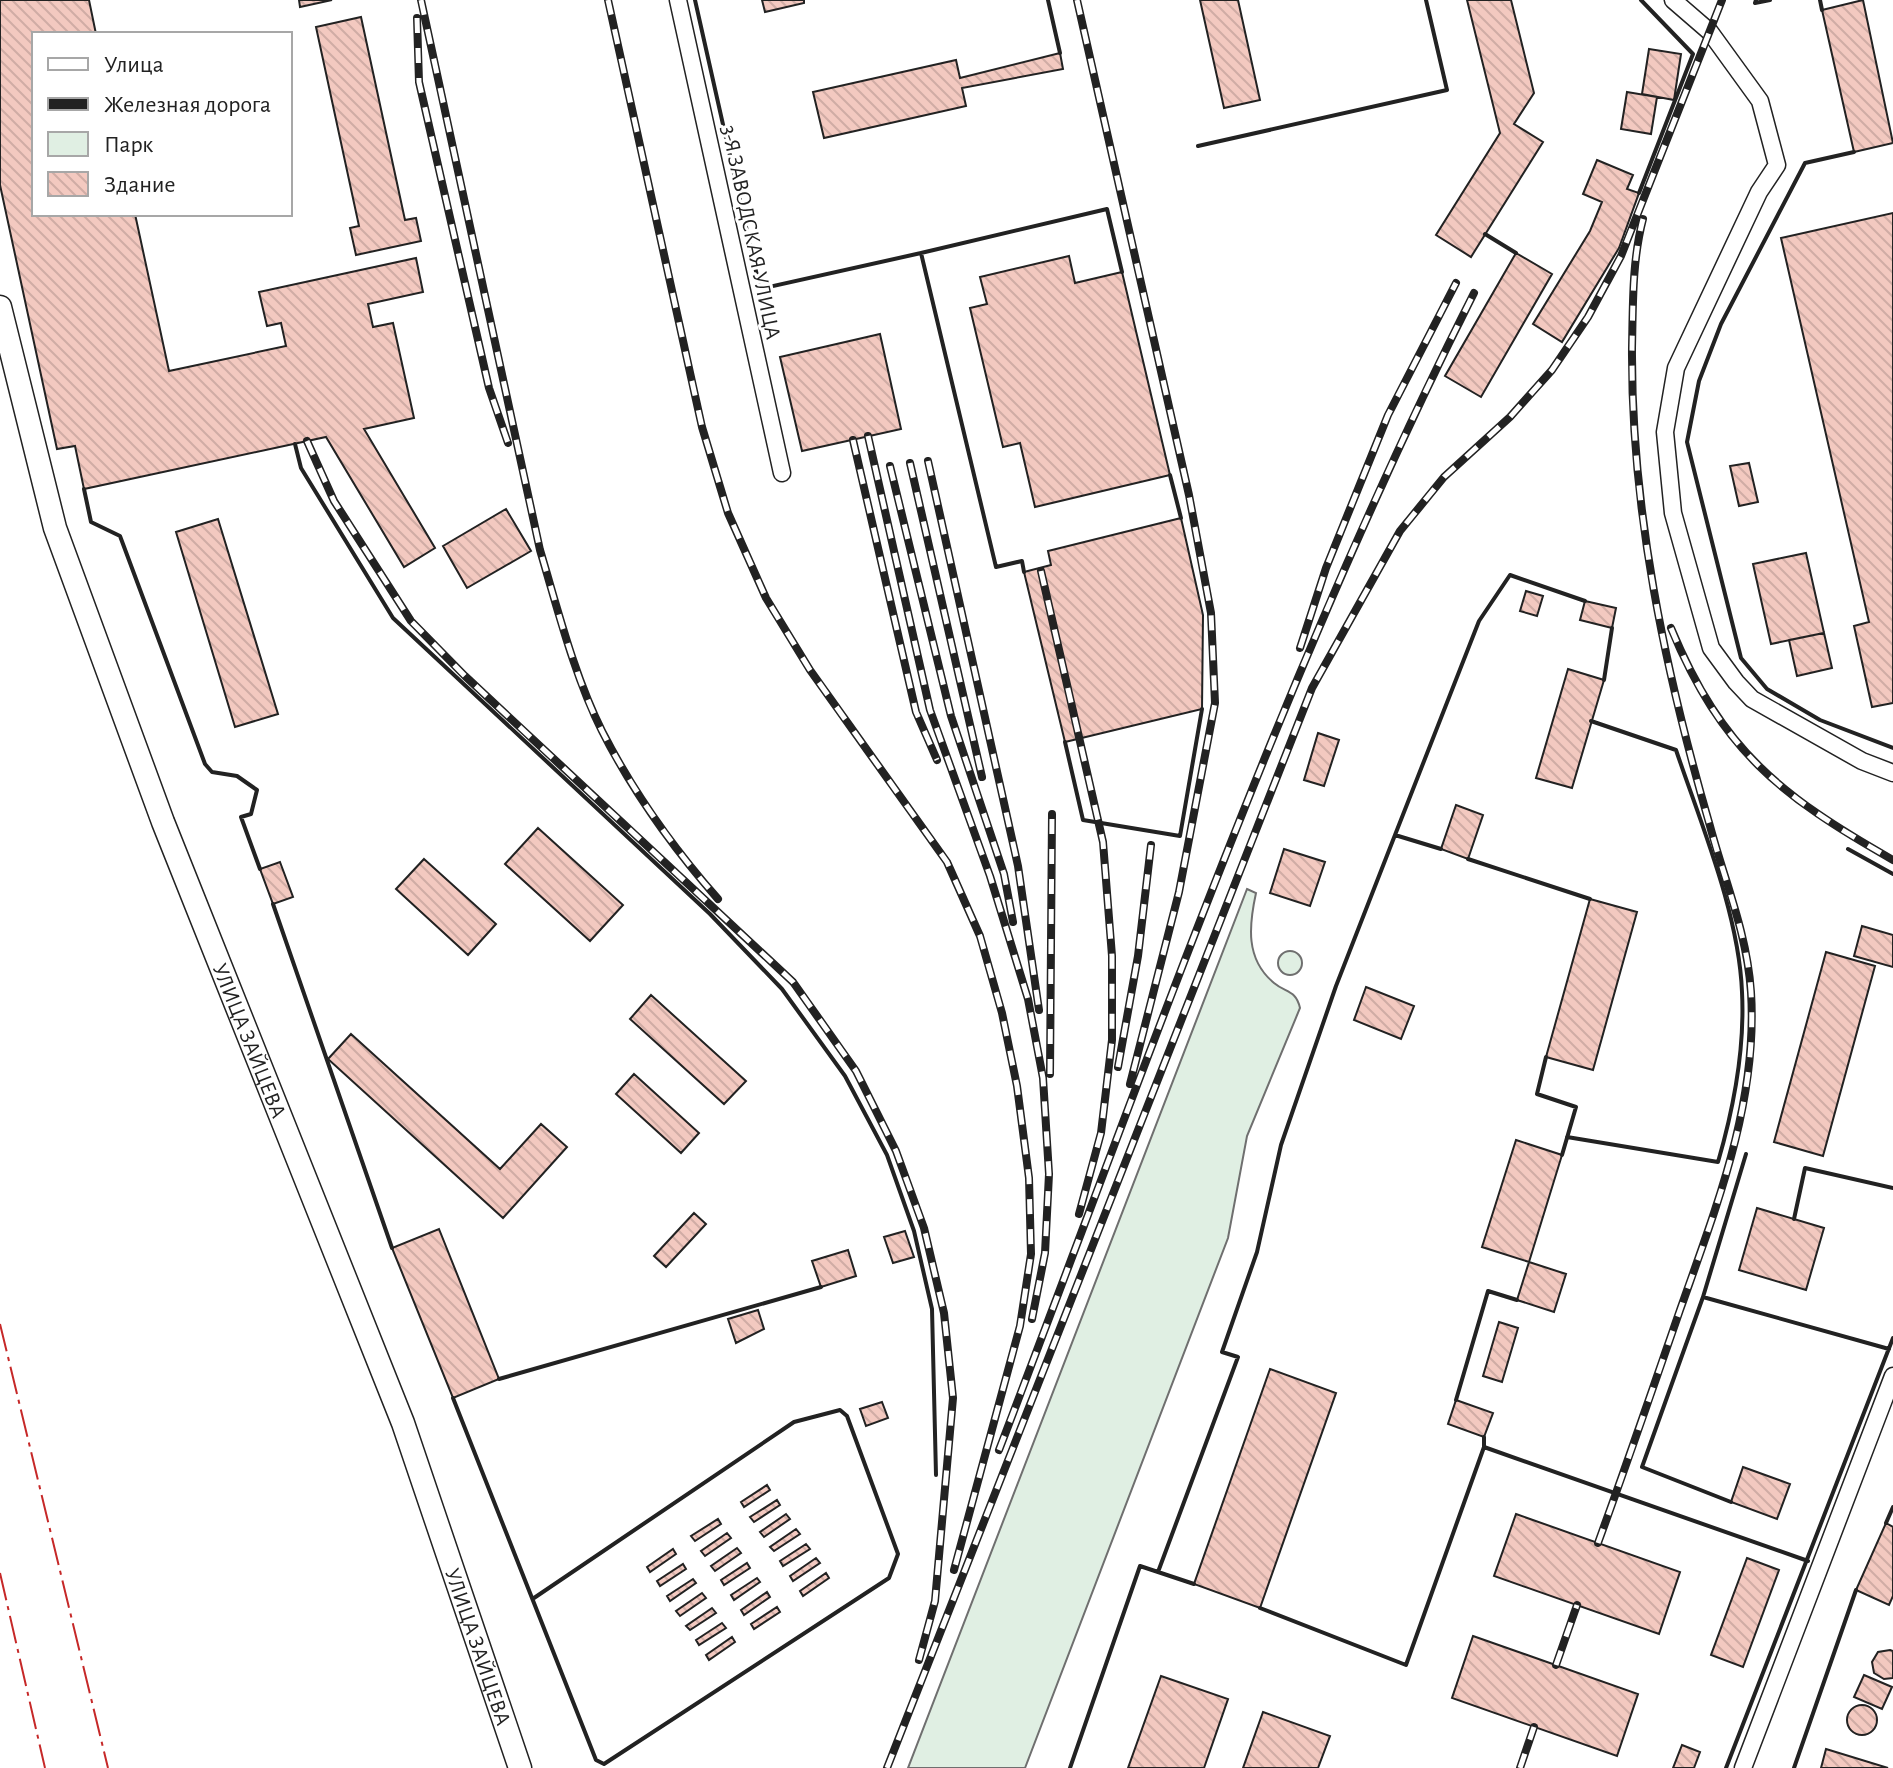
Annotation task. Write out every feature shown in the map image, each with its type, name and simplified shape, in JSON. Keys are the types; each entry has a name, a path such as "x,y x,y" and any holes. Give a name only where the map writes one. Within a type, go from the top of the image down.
{"street":[{"name":"3-Я ЗАВОДСКАЯ УЛИЦА","path":"678,0 782,473"},
{"path":"1673,0 1710,32 1760,101 1777,165 1759,192 1676,368 1665,432 1673,513 1711,648 1752,699 1862,761 1893,773"},
{"name":"УЛИЦА ЗАЙЦЕВА","path":"0,307 55,528 163,822 403,1423 520,1768"},
{"path":"1743,1768 1893,1376"}],"green space":[{"path":"1247,889 1256,893 1251,929 1258,963 1274,983 1293,995 1300,1008 1247,1136 1228,1238 1025,1768 908,1768"},
{"path":"1290,951 1298,955 1302,963 1298,971 1290,975 1282,971 1278,963 1282,955"}],"building":[{"path":"0,0 89,0 96,32 32,32 32,216 135,216 169,371 286,346 281,323 267,326 259,292 416,258 423,292 368,304 373,327 393,323 414,418 364,429 435,548 404,567 326,437 84,489 75,446 57,449 0,185"},
{"path":"299,0 332,0 300,7"},
{"path":"762,0 804,0 804,3 765,12"},
{"path":"1200,0 1238,0 1260,100 1224,108"},
{"path":"1467,0 1511,0 1534,93 1514,124 1543,142 1471,257 1436,235 1500,133"},
{"path":"1863,0 1893,143 1854,152 1822,10"},
{"path":"361,17 405,220 416,218 421,241 356,255 350,228 359,226 316,27"},
{"path":"1649,49 1681,54 1674,100 1642,94"},
{"path":"1060,53 1063,69 962,88 966,106 824,138 813,92 956,60 960,78"},
{"path":"1627,92 1657,97 1651,134 1621,129"},
{"path":"1597,160 1633,175 1627,189 1639,193 1619,248 1562,342 1533,324 1590,231 1602,202 1583,194"},
{"path":"1893,213 1893,703 1872,707 1854,626 1869,622 1781,238"},
{"path":"1516,253 1552,274 1481,397 1445,376"},
{"path":"1069,256 1075,283 1122,272 1170,475 1035,507 1020,443 1003,447 970,308 987,304 980,277"},
{"path":"880,334 901,429 802,451 780,357"},
{"path":"1749,463 1758,502 1739,506 1730,466"},
{"path":"506,509 531,551 467,588 443,546"},
{"path":"1181,518 1203,615 1202,709 1065,742 1024,572 1051,565 1048,551"},
{"path":"218,519 278,714 235,727 176,532"},
{"path":"1806,553 1824,633 1771,644 1753,564"},
{"path":"1526,591 1543,596 1537,616 1520,611"},
{"path":"1585,601 1616,608 1612,628 1580,620"},
{"path":"1824,633 1832,668 1797,676 1789,640"},
{"path":"1568,669 1604,680 1572,788 1536,778"},
{"path":"1318,733 1339,740 1324,786 1304,780"},
{"path":"1456,805 1483,815 1468,859 1441,849"},
{"path":"538,828 623,905 590,941 505,864"},
{"path":"1284,849 1325,862 1310,906 1270,893"},
{"path":"424,859 496,924 468,955 396,889"},
{"path":"280,862 293,897 273,904 260,869"},
{"path":"1590,899 1637,912 1593,1070 1546,1057"},
{"path":"1862,926 1893,935 1893,967 1854,956"},
{"path":"1826,952 1875,966 1823,1156 1774,1142"},
{"path":"1366,987 1414,1006 1401,1039 1354,1020"},
{"path":"651,995 746,1081 724,1104 630,1019"},
{"path":"351,1034 500,1169 541,1124 567,1147 503,1218 328,1059"},
{"path":"634,1074 699,1133 681,1153 616,1094"},
{"path":"1516,1140 1562,1155 1529,1262 1482,1247"},
{"path":"1757,1208 1824,1228 1806,1290 1739,1270"},
{"path":"694,1213 706,1224 666,1267 654,1256"},
{"path":"439,1229 499,1379 453,1398 392,1248"},
{"path":"905,1231 914,1257 893,1263 884,1237"},
{"path":"848,1250 856,1276 821,1287 812,1261"},
{"path":"1529,1262 1566,1274 1554,1312 1517,1300"},
{"path":"758,1310 764,1329 736,1343 728,1319"},
{"path":"1499,1322 1518,1328 1502,1382 1483,1376"},
{"path":"1270,1369 1336,1393 1260,1608 1194,1584"},
{"path":"1456,1400 1493,1413 1484,1437 1448,1424"},
{"path":"882,1402 888,1418 866,1426 860,1409"},
{"path":"1743,1467 1790,1484 1777,1519 1731,1502"},
{"path":"767,1485 770,1490 744,1507 741,1502"},
{"path":"777,1500 780,1505 754,1522 750,1517"},
{"path":"786,1514 790,1519 764,1537 760,1532"},
{"path":"1516,1514 1680,1572 1659,1634 1494,1576"},
{"path":"718,1519 721,1524 695,1541 691,1536"},
{"path":"1886,1523 1893,1527 1893,1596 1889,1605 1856,1590"},
{"path":"796,1529 800,1534 774,1551 770,1547"},
{"path":"727,1533 731,1538 705,1556 701,1551"},
{"path":"806,1544 810,1549 783,1566 780,1561"},
{"path":"737,1548 741,1553 715,1571 711,1566"},
{"path":"673,1549 676,1554 650,1572 647,1567"},
{"path":"816,1558 820,1563 793,1581 790,1576"},
{"path":"1747,1558 1779,1570 1743,1667 1711,1655"},
{"path":"747,1563 750,1568 724,1585 721,1580"},
{"path":"683,1564 686,1569 660,1586 657,1581"},
{"path":"826,1573 829,1578 803,1596 800,1591"},
{"path":"757,1578 760,1582 734,1600 731,1595"},
{"path":"693,1579 696,1583 670,1601 667,1596"},
{"path":"767,1592 770,1597 744,1615 741,1610"},
{"path":"702,1593 706,1598 680,1616 676,1611"},
{"path":"777,1607 780,1612 754,1629 751,1624"},
{"path":"712,1608 716,1613 690,1630 686,1626"},
{"path":"722,1623 726,1628 699,1645 696,1640"},
{"path":"1473,1636 1638,1694 1617,1756 1452,1698"},
{"path":"732,1637 735,1642 709,1660 706,1655"},
{"path":"1893,1651 1893,1678 1884,1679 1874,1673 1872,1662 1878,1652"},
{"path":"1864,1675 1892,1687 1882,1709 1854,1697"},
{"path":"1161,1676 1228,1699 1204,1768 1128,1768"},
{"path":"1862,1705 1873,1709 1877,1720 1873,1731 1862,1735 1851,1731 1847,1720 1851,1709"},
{"path":"1263,1712 1330,1736 1318,1768 1243,1768"},
{"path":"1682,1745 1700,1752 1694,1768 1673,1768"},
{"path":"1826,1749 1888,1768 1821,1768"}],"railway":[{"path":"421,0 540,550 575,665 602,731 640,797 718,899"},
{"path":"608,0 702,427 728,513 766,598 810,670 947,862 980,936 1002,1013 1017,1086 1029,1178 1031,1254 1020,1326 954,1570"},
{"path":"1077,0 1189,495 1211,613 1215,703 1179,892 1130,1084"},
{"path":"887,1768 1312,688 1400,531 1444,477 1510,417 1552,370 1588,317 1621,256 1722,0"},
{"path":"417,18 419,82 489,388 508,443"},
{"path":"1598,1543 1720,1194 1741,1115 1751,1033 1751,992 1745,949 1679,709 1644,530 1633,409 1632,348 1635,267 1643,219"},
{"path":"1300,648 1326,568 1388,415 1456,283"},
{"path":"999,1450 1165,1011 1280,720 1341,576 1474,293"},
{"path":"868,436 930,710 990,876 1028,999 1043,1078 1049,1174 1045,1253 1032,1319"},
{"path":"853,440 916,712 937,760"},
{"path":"307,441 334,501 411,621 465,676 793,982 856,1071 896,1151 924,1228 944,1313 953,1398 935,1601 919,1660"},
{"path":"928,461 1018,866 1039,1010"},
{"path":"910,463 982,777"},
{"path":"890,466 951,716 1004,874 1013,922"},
{"path":"1041,571 1103,842 1112,956 1112,1040 1101,1133 1079,1214"},
{"path":"1671,628 1711,707 1759,766 1818,814 1893,860"},
{"path":"1050,1074 1052,814"},
{"path":"1118,1067 1138,956 1151,845"},
{"path":"1556,1665 1577,1605"},
{"path":"1520,1768 1534,1727"}],"wall":[{"path":"695,0 760,289 921,253"},
{"path":"1048,0 1060,53"},
{"path":"1198,146 1447,90 1426,0"},
{"path":"1639,193 1693,54 1641,0"},
{"path":"1756,0 1755,3 1770,0"},
{"path":"1820,0 1822,10"},
{"path":"1854,152 1805,163 1721,324 1699,381 1687,442 1741,658 1767,689 1820,720 1893,748"},
{"path":"1024,572 1022,561 996,567 921,253 1107,209 1122,272"},
{"path":"1485,234 1516,253"},
{"path":"295,444 301,468 393,618 710,914 782,989 845,1076 887,1155 914,1231 932,1309 936,1475"},
{"path":"1170,475 1181,518"},
{"path":"84,489 91,522 120,536 205,764 212,772 237,776 257,790 251,814 241,817 260,869"},
{"path":"1441,849 1395,835 1479,621 1510,575 1585,601"},
{"path":"1604,680 1612,628"},
{"path":"1065,742 1083,820 1180,836 1202,709"},
{"path":"1567,1137 1718,1162 1733,1099 1742,1035 1742,992 1734,932 1717,870 1676,750 1591,721"},
{"path":"1158,1572 1238,1357 1222,1352 1257,1252 1281,1145 1336,986 1395,835"},
{"path":"1848,849 1893,874"},
{"path":"1468,859 1590,899"},
{"path":"273,904 392,1248"},
{"path":"1546,1057 1537,1094 1576,1107 1562,1155"},
{"path":"1703,1297 1746,1154"},
{"path":"1794,1219 1805,1168 1893,1188"},
{"path":"499,1379 821,1287"},
{"path":"1456,1400 1488,1291 1517,1300"},
{"path":"1731,1502 1642,1467 1703,1297 1889,1349"},
{"path":"1726,1768 1893,1338"},
{"path":"453,1398 596,1760 604,1764 889,1578 898,1554 847,1416 840,1410 794,1422 534,1598"},
{"path":"1260,1608 1406,1665 1484,1447 1484,1437"},
{"path":"1484,1447 1808,1561"},
{"path":"1886,1523 1893,1507"},
{"path":"1070,1768 1140,1566 1194,1584"},
{"path":"1794,1768 1856,1590"}],"power":[{"path":"0,1324 108,1768"},
{"path":"0,1573 45,1768"}]}
